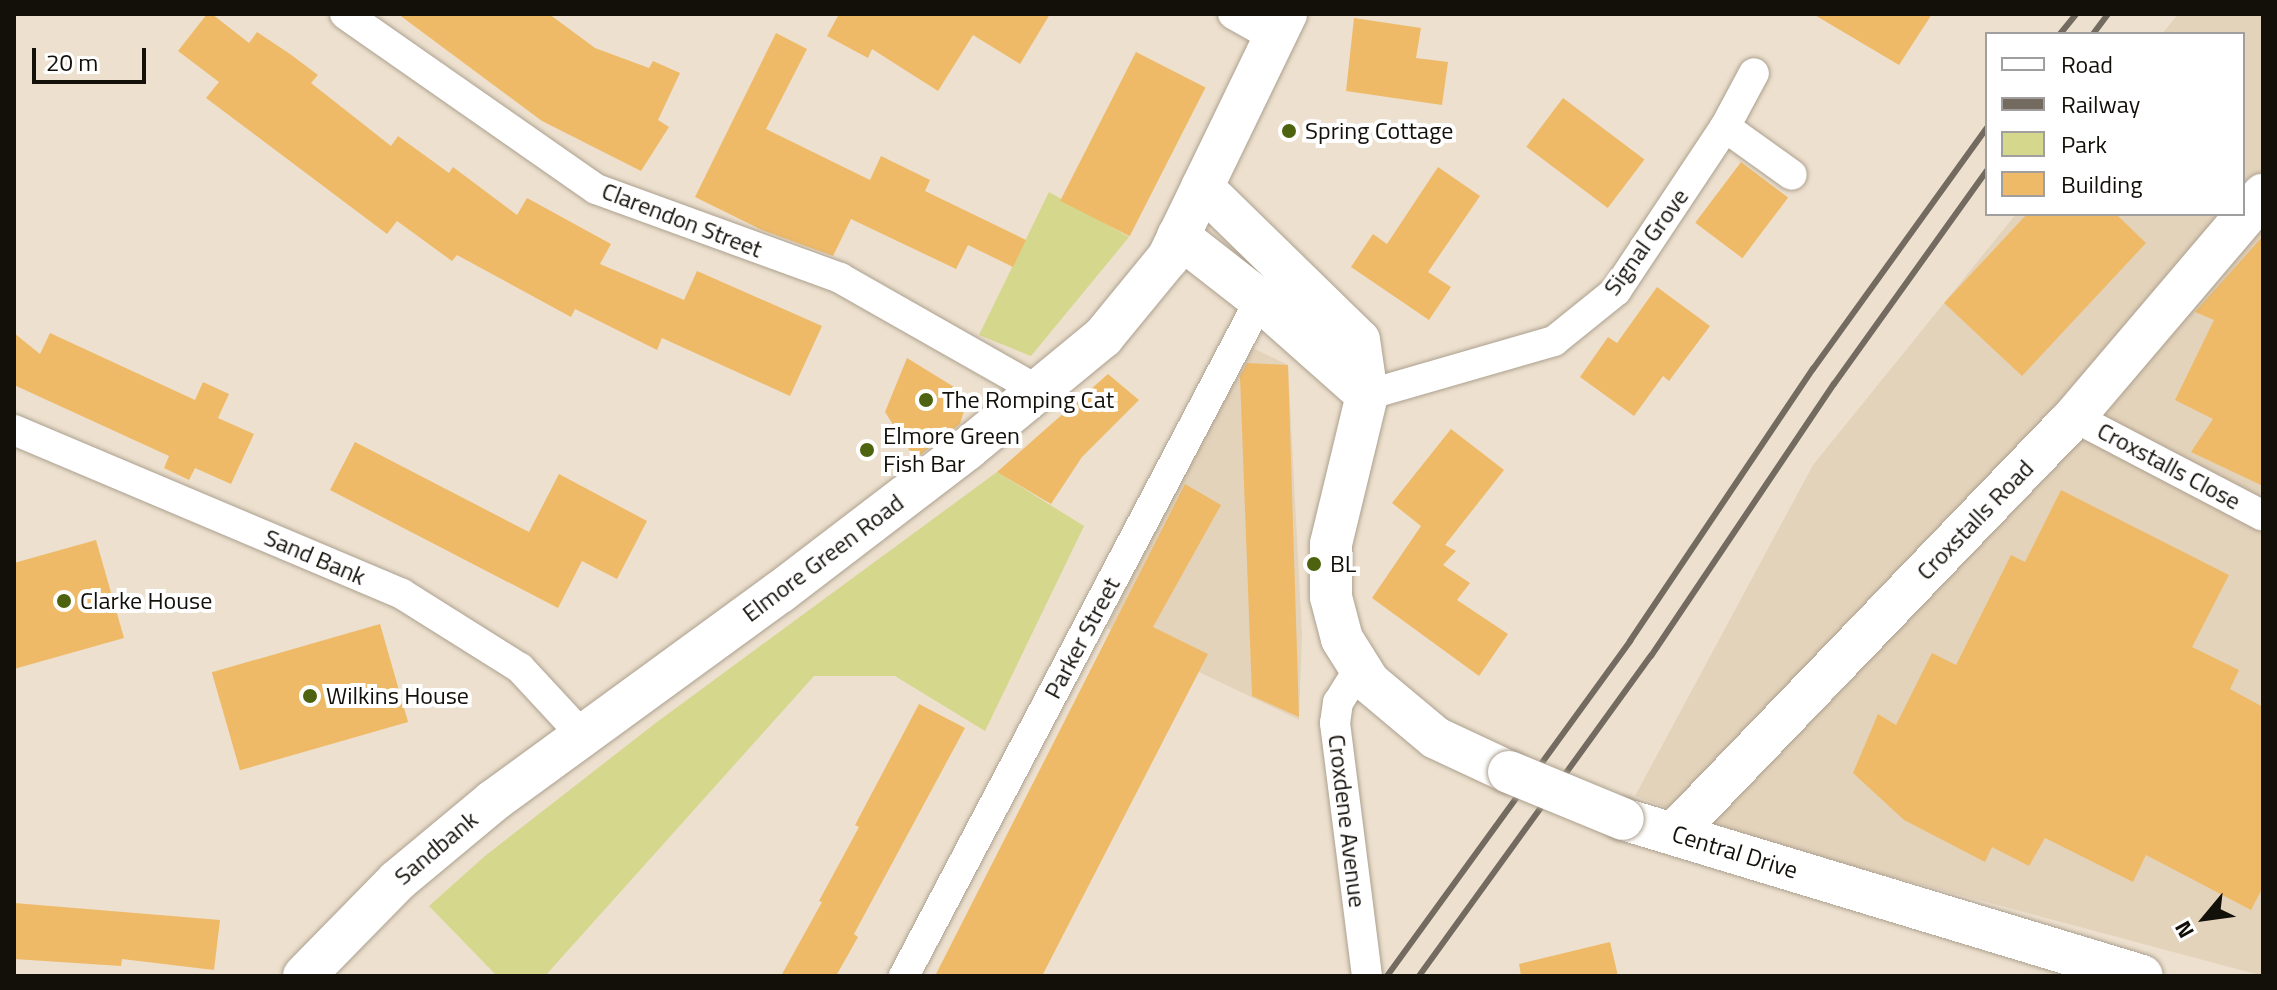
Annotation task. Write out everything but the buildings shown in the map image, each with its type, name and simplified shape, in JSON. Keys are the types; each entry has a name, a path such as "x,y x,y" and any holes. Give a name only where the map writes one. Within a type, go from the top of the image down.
{"street":[{"name":"Clarendon Street","path":"345,14 596,189 840,278 1039,391"},
{"path":"1233,14 1280,25"},
{"name":"Elmore Green Road","path":"583,736 780,592 1039,391 1103,337 1168,258 1280,25"},
{"name":"Signal Grove","path":"1367,395 1554,341 1616,291 1725,127 1754,73"},
{"path":"1725,127 1792,175"},
{"path":"1202,187 1359,340 1367,395 1331,544 1331,597 1342,639 1359,669"},
{"name":"Croxstalls Road","path":"1674,833 2074,417 2263,195"},
{"path":"1178,236 1260,300 1367,395"},
{"name":"Parker Street","path":"904,976 1260,300"},
{"name":"Croxstalls Close","path":"2074,417 2263,516"},
{"name":"Sand Bank","path":"14,430 402,594 520,668 583,736"},
{"name":"Central Drive","path":"1359,669 1369,682 1436,738 1623,819 2142,976"},
{"name":"Croxdene Avenue","path":"1359,669 1338,702 1335,723 1367,972"},
{"name":"Sandbank","path":"304,976 397,881 493,801 583,736"}],"shaded area":[{"path":"2178,14 2263,14 2263,976 1765,843 1635,796 1813,465 2014,216 2245,216 2245,32 2164,32"},
{"path":"1238,341 1288,365 1302,633 1299,720 1107,628"}],"green space":[{"path":"1049,192 1129,237 1031,356 979,335"},
{"path":"997,472 1084,526 985,731 895,676 814,676 545,976 497,976 429,906 485,856 657,722"}],"railway":[{"path":"2062,32 2076,14"},
{"path":"2094,32 2108,14"},
{"path":"1387,976 1630,641 1813,369 1985,131"},
{"path":"1419,976 1651,656 1834,384 1985,173"}],"place":[{"name":"Spring Cottage","path":"1289,131"},
{"name":"The Romping Cat","path":"926,400"},
{"name":"Elmore Green Fish Bar","path":"867,450"},
{"name":"BL","path":"1314,564"},
{"name":"Clarke House","path":"64,601"},
{"name":"Wilkins House","path":"310,696"}]}
